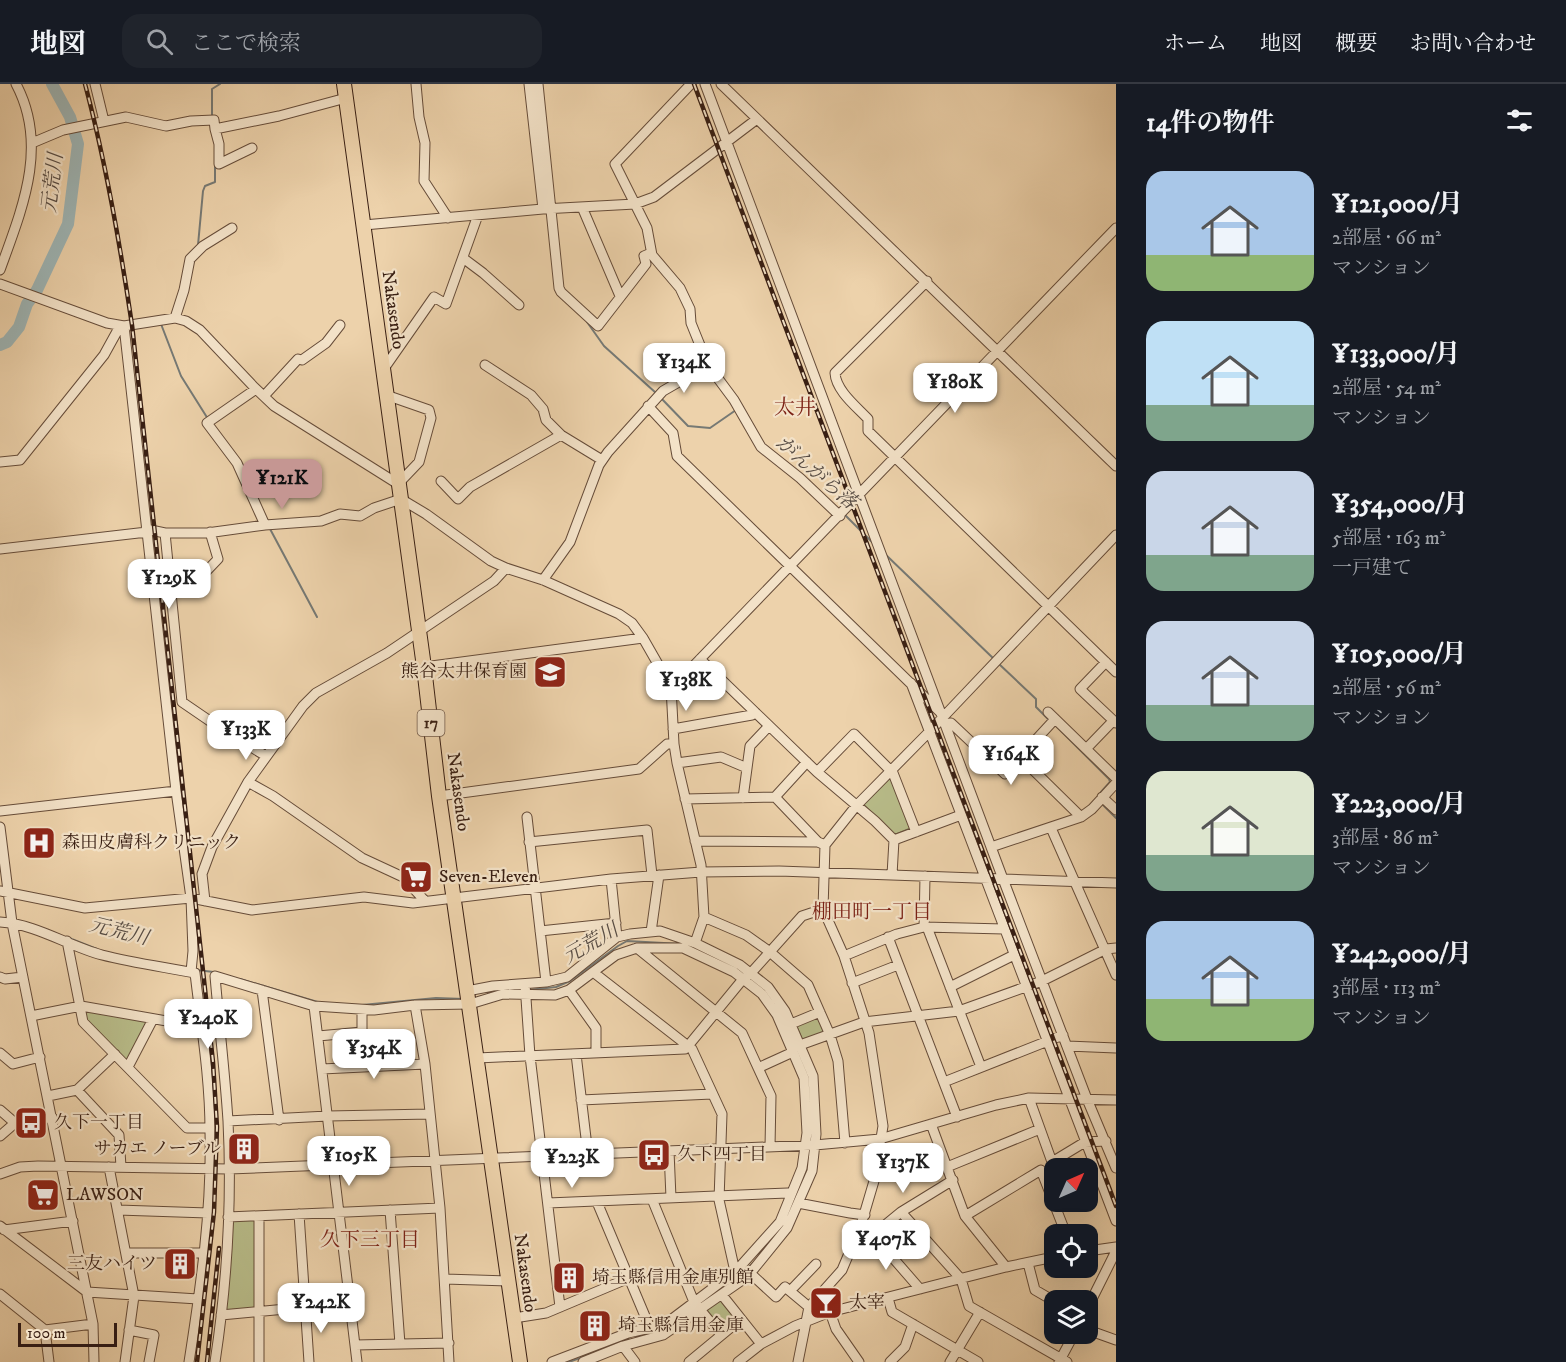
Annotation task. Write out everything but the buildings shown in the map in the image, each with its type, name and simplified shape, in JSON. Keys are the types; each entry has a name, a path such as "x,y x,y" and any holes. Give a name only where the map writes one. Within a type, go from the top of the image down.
{"highway":[{"name":"Nakasendo","path":"344,84 424,667 439,796 520,1362"}],"street":[{"path":"0,270 28,188 32,166 32,143 26,108 16,84"},
{"path":"416,84 425,143 424,181 448,218"},
{"path":"529,84 561,292 598,326 646,264 644,256 651,253"},
{"path":"538,84 547,209"},
{"path":"705,84 1003,879 1087,1099 1113,1152 1116,1168"},
{"path":"721,84 1116,466"},
{"path":"97,86 104,121"},
{"path":"687,86 615,164 647,228 651,253 680,288 690,309 691,323 708,365 733,399 761,447 800,478 840,516"},
{"path":"215,129 279,116 346,98"},
{"path":"32,143 63,130 126,117 166,126 191,121 214,120 219,144 219,164 252,148"},
{"path":"364,225 547,209 635,204 654,197 757,119"},
{"path":"582,207 620,296"},
{"path":"383,370 434,297 446,304 478,215"},
{"path":"175,318 184,290 189,260 203,246 232,228"},
{"path":"670,685 676,684 840,516 1116,228"},
{"path":"463,258 519,305"},
{"path":"927,281 835,373 835,378 843,391 868,419 868,431 1116,672"},
{"path":"0,284 83,316 122,326 175,318 186,321 200,330 274,406 398,484 418,462 431,418 429,410 386,395"},
{"path":"264,396 298,359 302,360 326,342 340,325"},
{"path":"0,462 20,460 104,355 122,326"},
{"path":"122,326 176,791 191,898 193,951 190,968"},
{"path":"485,365 531,395 543,409 546,420 561,435 603,460"},
{"path":"543,580 570,542 603,460 617,440 663,391 708,365"},
{"path":"256,389 207,423 237,463 265,525"},
{"path":"648,406 673,433 677,456 911,683 945,720 1005,774 1055,719"},
{"path":"441,481 458,499 470,487 561,435"},
{"path":"0,549 147,530 165,533 210,532 321,520 340,514 360,516 401,499 426,514 481,554 506,568 543,580 619,614 632,623 643,638 670,685 677,763 701,872 704,917 695,943"},
{"path":"197,581 218,559 210,532"},
{"path":"165,533 182,702 266,756"},
{"path":"695,841 822,843 890,770 929,732 945,720 1116,535"},
{"path":"205,901 202,874 212,847 248,782 303,706 316,693 387,653 494,581 506,568"},
{"path":"424,667 643,638"},
{"path":"700,659 817,772 894,840 892,875"},
{"path":"1086,749 1115,722 1080,689 1106,662"},
{"path":"911,683 1116,1221"},
{"path":"1048,711 1116,778"},
{"path":"673,729 752,715 754,712"},
{"path":"743,798 750,746 769,726"},
{"path":"817,772 854,734 890,770 916,832"},
{"path":"439,796 639,769 667,744 674,744"},
{"path":"677,763 721,757 747,768"},
{"path":"1020,757 1081,817"},
{"path":"685,799 775,797 807,762"},
{"path":"248,782 273,796 362,858 403,877 425,901"},
{"path":"991,847 1081,817 1116,783"},
{"path":"0,811 176,791"},
{"path":"775,797 822,843 823,909 844,956 869,1033 883,1118 874,1181 865,1215 842,1270 808,1307 798,1362"},
{"path":"1102,797 1116,810"},
{"path":"894,840 961,815"},
{"path":"526,817 546,982"},
{"path":"0,827 4,892 48,1096 87,1292 98,1361"},
{"path":"1051,828 1075,881 1111,948 1116,975"},
{"path":"529,842 647,830 655,875 651,932"},
{"path":"4,892 85,908 191,898 252,910 364,897 413,903 610,879 701,872 751,871 1116,883"},
{"path":"925,876 926,927 981,1067"},
{"path":"610,879 617,937"},
{"path":"477,1058 684,1049 802,916 823,909"},
{"path":"704,917 736,929 770,952 808,985 830,1035 838,1061 845,1143"},
{"path":"0,922 12,923 101,955 190,968 195,973 206,1068 210,1169 204,1253 189,1362"},
{"path":"540,932 616,923"},
{"path":"844,956 888,937 926,927 1004,929"},
{"path":"468,998 493,986 546,982 567,977 617,937 660,931 731,959 769,1002 796,1048"},
{"path":"888,937 957,1117"},
{"path":"67,941 84,1022 188,1128 210,1128"},
{"path":"636,948 742,1033 771,1096 770,1147"},
{"path":"215,1362 221,1315 229,1169 228,1121 215,976 314,1006 362,1010 503,994 555,995 569,990 616,955 636,948 683,948 747,976 775,995 791,1024 804,1078 812,1171 788,1228 750,1273 722,1295 650,1328 628,1333 552,1362"},
{"path":"758,1068 796,1048 864,1022 959,1011 1026,988 1111,948"},
{"path":"950,987 1014,955"},
{"path":"852,983 898,965"},
{"path":"593,972 692,1049 722,1114 719,1196 734,1267 737,1270"},
{"path":"0,977 5,979 23,977"},
{"path":"525,984 530,1056 560,1307"},
{"path":"262,990 279,1120"},
{"path":"569,990 596,1028 596,1053"},
{"path":"415,1005 425,1064 440,1208 449,1362"},
{"path":"31,1016 81,1006 201,1027"},
{"path":"314,1006 357,1362"},
{"path":"318,1036 362,1032 362,1010"},
{"path":"791,1024 819,1012"},
{"path":"128,1067 153,1019"},
{"path":"944,1082 1063,1035"},
{"path":"1067,1047 1116,1048"},
{"path":"0,1053 13,1064 40,1057"},
{"path":"48,1096 77,1090 115,1054"},
{"path":"576,1054 588,1155"},
{"path":"322,1069 425,1064"},
{"path":"77,1090 119,1135 121,1167"},
{"path":"582,1100 712,1094"},
{"path":"1029,1098 1051,1158"},
{"path":"0,1174 20,1167 229,1169 845,1143 880,1139 996,1105 1029,1098 1116,1100"},
{"path":"0,1110 15,1123"},
{"path":"228,1121 430,1114"},
{"path":"0,1136 15,1123 52,1117"},
{"path":"931,1124 965,1216 1006,1267"},
{"path":"947,1167 1040,1129"},
{"path":"1059,1158 1085,1142 1106,1141"},
{"path":"583,1362 623,1346 663,1335 737,1270 780,1222 810,1145"},
{"path":"669,1151 671,1198"},
{"path":"109,1167 134,1296 125,1362"},
{"path":"965,1216 1044,1168"},
{"path":"1041,1170 1062,1224"},
{"path":"873,1235 901,1212 953,1180"},
{"path":"548,1203 788,1193 791,1195"},
{"path":"652,1199 697,1307 721,1335"},
{"path":"597,1202 650,1328"},
{"path":"798,1203 865,1215"},
{"path":"228,1217 440,1208"},
{"path":"118,1210 208,1213"},
{"path":"390,1210 400,1344"},
{"path":"901,1212 961,1279 969,1306 1062,1361 1070,1344"},
{"path":"299,1214 309,1362"},
{"path":"259,1216 259,1362"},
{"path":"2,1230 73,1221"},
{"path":"861,1225 873,1235 920,1289"},
{"path":"2,1230 87,1292 198,1299"},
{"path":"1098,1250 1116,1247"},
{"path":"1096,1290 1116,1251"},
{"path":"126,1253 204,1253"},
{"path":"738,1362 761,1344 830,1312 1044,1259"},
{"path":"1028,1263 1035,1290 1044,1295"},
{"path":"790,1291 816,1264"},
{"path":"750,1273 776,1297 785,1287 808,1307"},
{"path":"514,1318 546,1313 629,1278"},
{"path":"445,1279 508,1281"},
{"path":"722,1295 761,1344"},
{"path":"888,1298 892,1312 978,1362"},
{"path":"2,1299 45,1330 93,1324"},
{"path":"221,1315 349,1303"},
{"path":"830,1312 836,1329 859,1362"},
{"path":"950,1362 980,1312"},
{"path":"690,1362 741,1319"},
{"path":"890,1362 905,1347 912,1324"},
{"path":"45,1330 49,1362"},
{"path":"129,1330 154,1335 149,1362"},
{"path":"1098,1334 1116,1340"},
{"path":"355,1345 448,1343"},
{"path":"623,1346 634,1362"}],"green space":[{"path":"890,777 911,828 894,835 863,804"},
{"path":"84,1009 148,1021 127,1063 86,1020"},
{"path":"817,1014 825,1032 803,1041 795,1023"},
{"path":"257,1219 257,1309 227,1312 225,1310 230,1227 234,1220"},
{"path":"719,1300 736,1319 722,1332 704,1311"}],"waterway":[{"name":"元荒川","path":"0,345 7,342 19,327 27,304 37,290 68,224 78,144 70,117 52,84"},
{"path":"212,118 212,89 220,84"},
{"path":"198,245 203,191 205,186 215,182 215,165"},
{"name":"がんがら落","path":"587,322 604,346 656,393"},
{"path":"162,324 181,376 208,419"},
{"name":"がんがら落","path":"660,397 688,426 710,428 736,410"},
{"name":"がんがら落","path":"844,514 872,542"},
{"path":"269,527 317,617"},
{"name":"がんがら落","path":"885,554 995,660"},
{"name":"がんがら落","path":"999,664 1036,699 1036,707 1049,720"},
{"name":"がんがら落","path":"1055,725 1109,779 1110,782 1101,792"},
{"name":"がんがら落","path":"1102,804 1116,818"},
{"name":"元荒川","path":"69,938 97,949"},
{"name":"元荒川","path":"528,990 556,987 570,981 627,941 682,944"},
{"name":"元荒川","path":"196,970 214,972"},
{"name":"元荒川","path":"748,977 762,989"},
{"name":"元荒川","path":"240,979 321,1003"},
{"name":"元荒川","path":"362,1005 436,998 464,999"},
{"name":"元荒川","path":"803,1064 809,1081"},
{"name":"元荒川","path":"787,1218 807,1170 810,1147"},
{"name":"元荒川","path":"735,1280 753,1263"},
{"name":"元荒川","path":"569,1362 599,1351"}],"railway":[{"path":"85,84 112,204 132,325 213,1062 217,1127 214,1212 197,1362"},
{"path":"694,84 1116,1206"},
{"path":"207,1362 219,1248"}],"place":[{"name":"熊谷太井保育園","path":"550,672"},
{"name":"森田皮膚科クリニック","path":"39,843"},
{"name":"Seven-Eleven","path":"416,877"},
{"name":"久下一丁目","path":"31,1123"},
{"name":"サカエ ノーブル","path":"244,1149"},
{"name":"久下四丁目","path":"654,1155"},
{"name":"LAWSON","path":"43,1195"},
{"name":"三友ハイツ","path":"180,1264"},
{"name":"埼玉縣信用金庫別館","path":"569,1278"},
{"name":"太宰","path":"826,1303"},
{"name":"埼玉縣信用金庫","path":"595,1326"}],"district":[{"name":"太井","path":"795,408"},
{"name":"棚田町一丁目","path":"872,912"},
{"name":"久下三丁目","path":"370,1240"}]}
